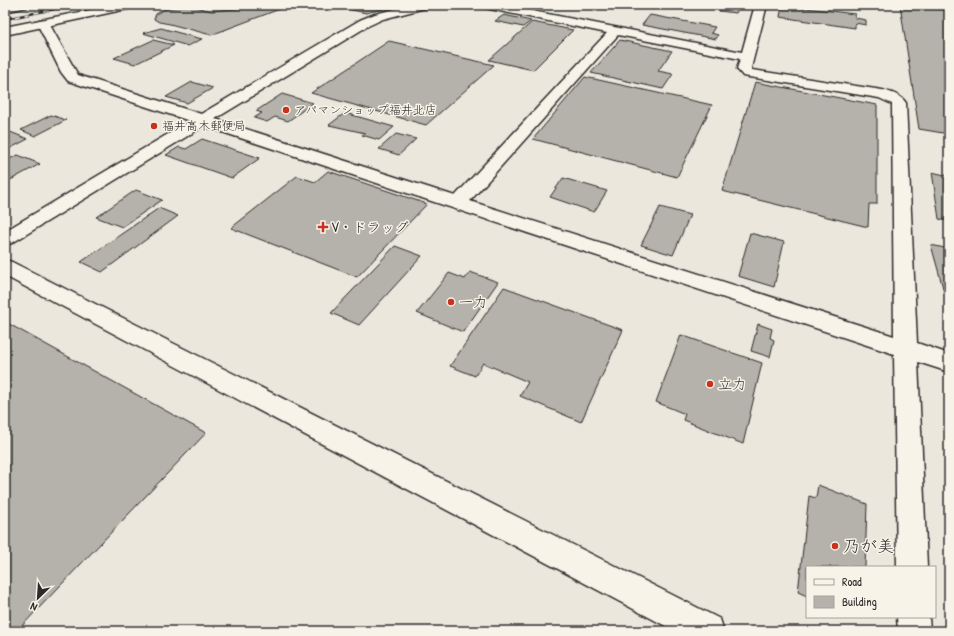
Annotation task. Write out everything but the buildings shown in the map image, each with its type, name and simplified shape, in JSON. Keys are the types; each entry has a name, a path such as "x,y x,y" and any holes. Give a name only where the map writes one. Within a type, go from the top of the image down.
{"street":[{"path":"5,9 23,5"},
{"path":"5,31 132,5"},
{"path":"5,239 364,23 379,16 425,5"},
{"path":"485,5 747,58"},
{"path":"761,5 744,68 748,73 755,76 882,94 899,103 912,566"},
{"path":"43,23 68,72 73,78 949,363"},
{"path":"458,203 615,31"},
{"path":"5,267 708,631"},
{"path":"913,618 914,631"}],"railway":[{"path":"5,19 74,5"}],"place":[{"name":"アパマンショップ福井北店","path":"286,110"},
{"name":"福井高木郵便局","path":"154,126"},
{"name":"V・ドラッグ","path":"323,227"},
{"name":"一力","path":"451,302"},
{"name":"立力","path":"710,384"},
{"name":"乃が美","path":"835,546"}]}
